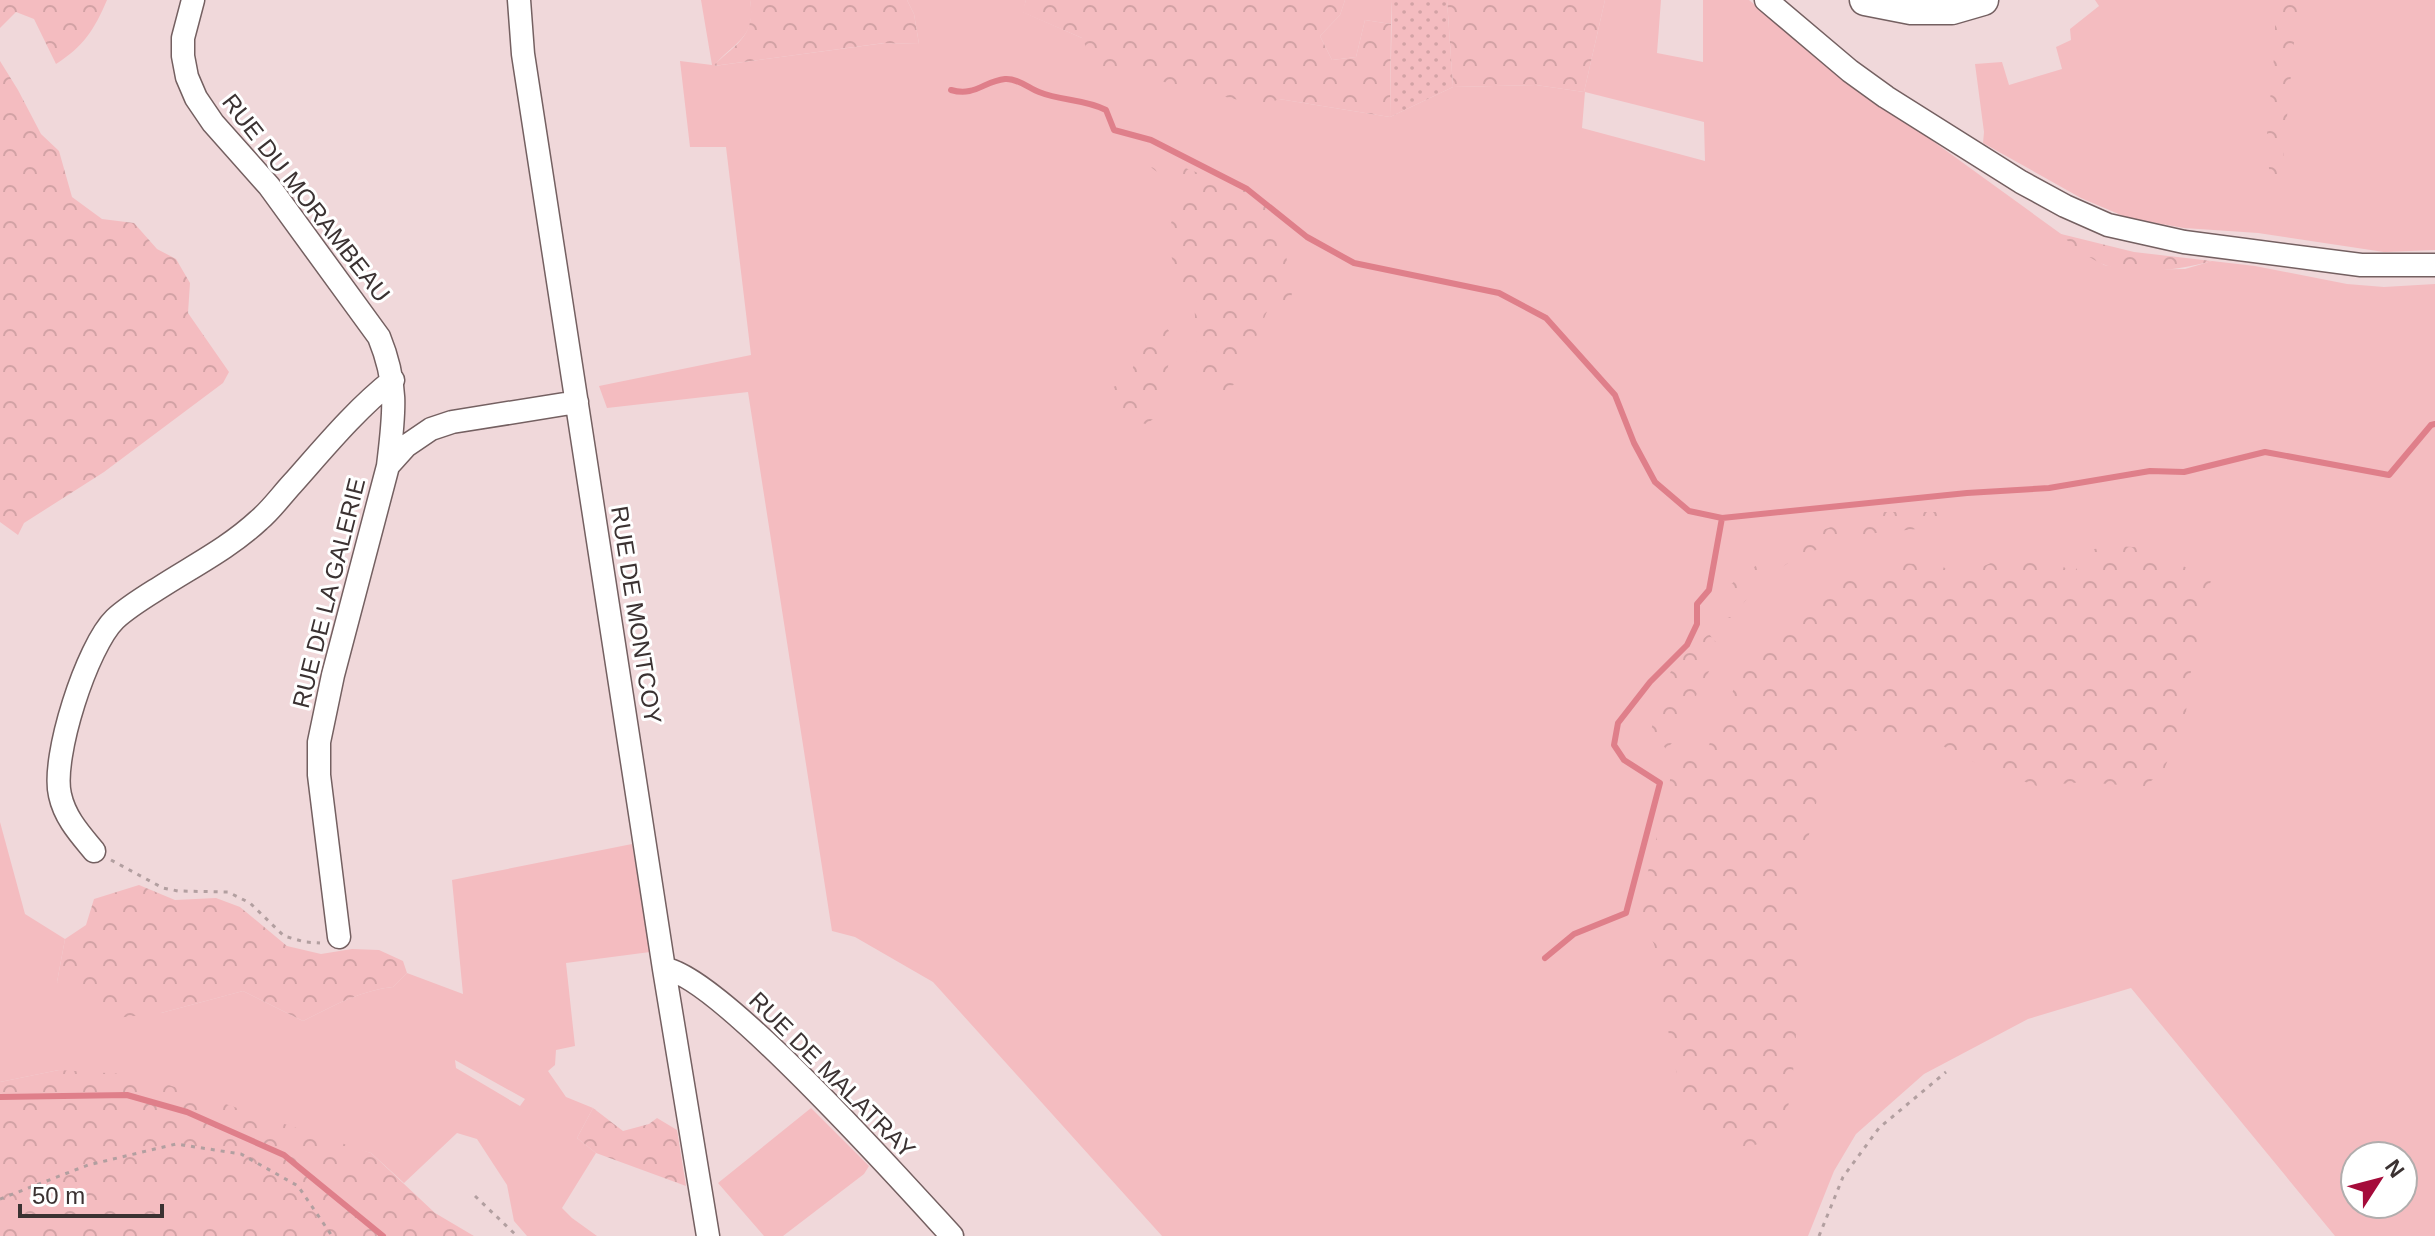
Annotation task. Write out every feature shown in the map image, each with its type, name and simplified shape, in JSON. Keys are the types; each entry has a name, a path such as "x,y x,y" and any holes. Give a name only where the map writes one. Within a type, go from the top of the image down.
{"main road":[{"path":"1865,0 1911,9 1952,9 1983,0"}],"street":[{"name":"RUE DU MORAMBEAU","path":"193,0 183,38 183,56 196,98 213,123 269,186 379,337 393,380 395,400 388,466"},
{"name":"RUE DE MONTCOY","path":"519,0 523,54 708,1236"},
{"path":"1766,0 1850,71 1886,97 2021,182 2108,225 2184,242 2361,265 2435,265"},
{"path":"94,851 75,829 63,808 59,791 59,763 82,682 100,638 130,606 215,554 252,527 346,423 373,395 393,380"},
{"name":"RUE DE LA GALERIE","path":"339,937 319,775 319,742 333,675 388,466 406,446 431,429 452,422 577,402"},
{"name":"RUE DE MALATRAY","path":"664,969 673,969 712,994 765,1043 952,1236"}],"path":[{"path":"94,851 163,888 228,892 250,903 284,936 321,943 339,937"},
{"path":"1819,1236 1843,1177 1879,1128 1946,1072"},
{"path":"0,1199 88,1165 176,1144 241,1154 298,1186 332,1236"},
{"path":"475,1196 517,1236"}],"green space":[{"path":"0,0 107,0 87,36 74,51 56,64 34,19 16,12 0,28"},
{"path":"701,0 750,0 747,31 714,66 885,43 919,44 914,14 907,0 1026,0 1023,12 1082,38 1279,99 1390,117 1453,87 1536,85 1584,92 1605,0 1661,0 1657,53 1703,62 1703,0 1749,0 1836,71 2104,265 2132,270 2185,269 2212,261 2347,284 2384,287 2435,284 2435,1236 2335,1236 2131,988 2028,1019 1924,1074 1856,1134 1834,1171 1808,1236 1162,1236 933,982 855,937 832,931 748,392 607,408 599,386 751,355 726,147 690,147 680,61 712,65","holes":["1585,92 1704,122 1705,161 1582,128"]},
{"path":"750,0 907,0 914,14 919,44 884,43 713,66 747,31"},
{"path":"1026,0 1345,0 1340,15 1320,36 1332,60 1356,57 1365,20 1391,24 1390,117 1279,99 1263,106 1094,65 1082,38 1022,12"},
{"path":"1345,0 1392,0 1391,24 1365,20 1356,57 1332,60 1320,36 1340,15"},
{"path":"1392,0 1447,0 1453,87 1390,117"},
{"path":"1447,0 1605,0 1584,92 1536,85 1453,87"},
{"path":"2095,0 2435,0 2435,250 2384,252 2258,233 2184,228 2128,218 2081,198 1983,143 1975,64 2002,62 2009,85 2062,69 2056,47 2071,40 2070,29 2099,6"},
{"path":"2275,0 2298,0 2283,159 2272,191 2266,145 2275,46"},
{"path":"0,61 41,134 59,151 72,197 102,219 134,223 157,249 176,259 190,283 188,313 229,372 223,383 104,472 24,523 18,535 0,522"},
{"path":"1140,136 1167,161 1261,197 1282,231 1292,291 1291,305 1272,300 1236,383 1219,394 1199,389 1194,299 1178,281 1166,236 1183,192 1152,168 1129,138"},
{"path":"2057,233 2134,252 2212,261 2158,270 2117,269 2092,259"},
{"path":"1153,321 1162,321 1169,331 1170,356 1159,415 1146,424 1119,415 1104,391 1127,381"},
{"path":"1872,512 1940,512 1937,527 1846,536 1788,563 1762,582 1730,618 1722,615 1723,590 1765,559 1820,531"},
{"path":"2117,546 2147,548 2211,580 2192,662 2186,712 2164,770 2144,787 2084,782 2037,786 1986,768 1925,737 1850,731 1823,774 1799,878 1801,970 1785,1129 1763,1142 1731,1154 1706,1130 1684,1097 1673,1060 1654,944 1637,914 1673,765 1684,753 1698,757 1697,783 1710,742 1749,655 1793,611 1835,580 1898,563 1939,565 1961,576 1993,562 2055,562 2074,573 2087,550"},
{"path":"1709,634 1719,646 1716,660 1700,686 1681,734 1666,749 1651,730 1661,694 1675,662"},
{"path":"0,822 25,914 65,939 57,982 161,1013 243,991 303,1021 358,995 393,987 407,973 463,994 452,880 632,844 650,952 566,963 575,1046 556,1050 555,1065 548,1071 566,1097 593,1108 577,1138 596,1153 562,1208 597,1236 527,1236 514,1221 507,1185 477,1139 457,1133 404,1183 371,1153 59,1070 0,1082","holes":["455,1060 525,1099 520,1106 456,1068"]},
{"path":"139,885 175,900 216,898 240,907 287,946 321,954 352,949 379,950 403,961 407,973 393,987 358,995 303,1021 243,991 161,1013 107,1019 57,982 65,939 86,925 94,899"},
{"path":"59,1070 139,1075 371,1153 435,1213 474,1236 0,1236 0,1082"},
{"path":"593,1108 623,1131 649,1124 657,1118 677,1130 686,1186 596,1153 577,1138"},
{"path":"811,1108 869,1166 864,1174 783,1236 764,1236 718,1183"}],"waterway":[{"path":"951,90 967,92 1009,79 1047,95 1098,106 1106,110 1114,130 1151,140 1247,189 1307,237 1354,263 1499,293 1546,318 1615,395 1634,443 1655,482 1689,511 1722,518 1967,493 2049,488 2150,471 2184,472 2265,452 2389,475 2435,424"},
{"path":"1545,958 1574,934 1626,913 1660,783 1624,760 1614,745 1618,723 1650,682 1687,645 1697,624 1697,604 1709,590 1722,518"},
{"path":"0,1097 127,1095 187,1112 284,1155 383,1236"}]}
